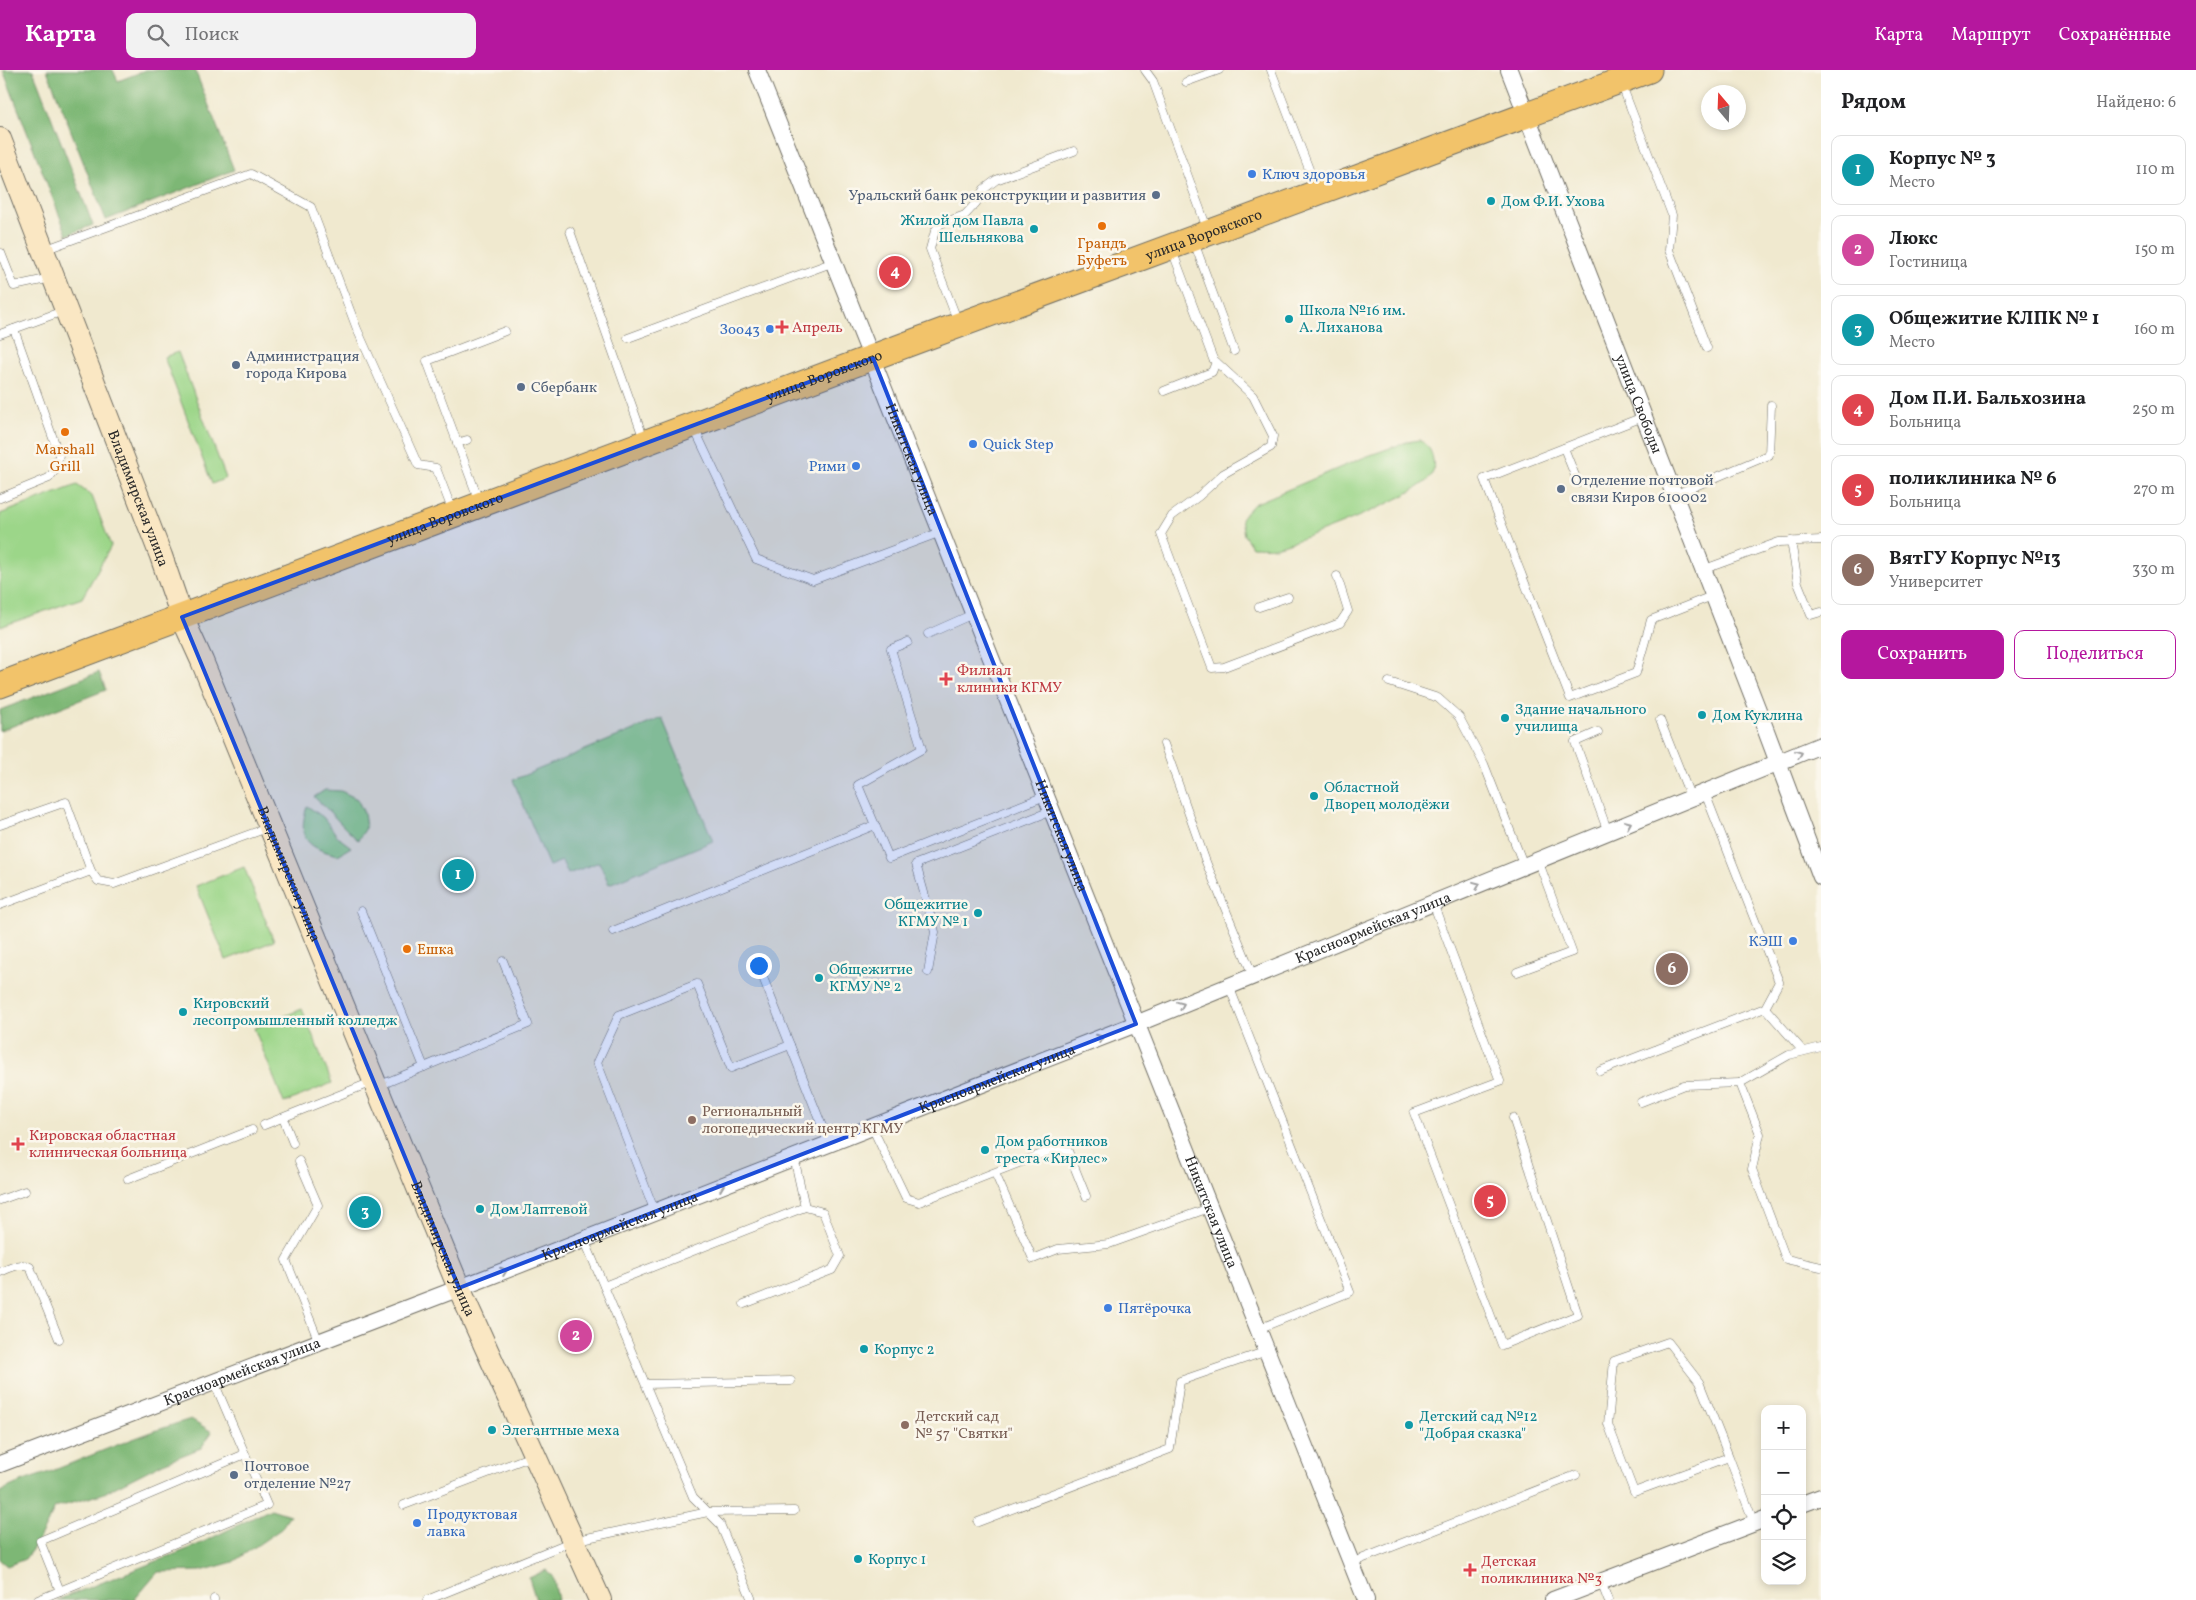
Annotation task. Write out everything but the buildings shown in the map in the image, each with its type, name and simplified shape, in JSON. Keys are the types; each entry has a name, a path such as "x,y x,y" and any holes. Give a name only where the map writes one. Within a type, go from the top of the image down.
{"main road":[{"name":"улица Воровского","path":"0,686 873,358 1649,70"},
{"name":"Владимирская улица","path":"0,139 161,556 182,617 202,661 459,1288 600,1600"}],"street":[{"name":"Никитская улица","path":"757,70 1366,1600"},
{"name":"улица Свободы","path":"1509,70 1821,877"},
{"name":"Красноармейская улица","path":"0,1464 320,1342 1136,1024 1821,745"},
{"path":"1806,1503 1821,1497"},
{"path":"1553,1600 1759,1521"}],"lane":[{"path":"1145,70 1153,82 1191,241 1204,339 1216,362 1253,396 1273,436 1271,447 1223,474 1199,496 1172,516 1162,534 1202,629 1212,668 1224,667 1340,623 1348,611 1337,576"},
{"path":"1186,82 1219,70"},
{"path":"1271,70 1318,194"},
{"path":"1620,81 1672,215 1669,250 1707,348"},
{"path":"959,327 930,249 935,230 940,224 965,214 976,203 984,189 996,180 1074,151"},
{"path":"42,251 252,174 311,207 357,329 418,465 436,468 454,515"},
{"path":"570,231 641,431"},
{"path":"1191,241 1234,351"},
{"path":"1,254 14,286 53,278"},
{"path":"628,338 834,262"},
{"path":"0,334 65,310"},
{"path":"0,498 49,478 55,470 59,455 14,329"},
{"path":"480,505 427,361 505,331"},
{"path":"1164,391 1212,372 1216,362"},
{"path":"1674,495 1768,455 1771,405"},
{"path":"1643,417 1484,479 1570,698 1636,673 1651,620 1712,596"},
{"path":"693,426 756,559 813,580 941,532"},
{"path":"458,444 467,440"},
{"path":"1564,448 1578,484"},
{"path":"1702,570 1779,542 1821,540"},
{"path":"1791,542 1798,583 1811,615 1821,612"},
{"path":"1259,607 1288,597"},
{"path":"928,634 973,614"},
{"path":"908,642 891,649 922,749 858,785 889,858 1045,796"},
{"path":"1389,682 1438,698 1459,717 1484,764 1572,952 1517,972"},
{"path":"1600,1071 1765,1008 1779,982 1698,795 1675,754 1660,720"},
{"path":"1598,732 1575,742 1608,832"},
{"path":"1164,744 1206,862 1253,976"},
{"path":"0,825 66,802 92,871 98,881 114,884 269,827"},
{"path":"928,972 935,932 916,864 1051,811"},
{"path":"613,931 875,825"},
{"path":"0,905 92,871"},
{"path":"1434,903 1500,1082 1414,1113 1502,1345 1578,1315 1513,1118"},
{"path":"361,911 424,1067"},
{"path":"264,1125 424,1067 528,1024 503,961"},
{"path":"760,970 830,1144"},
{"path":"654,1212 597,1062 619,1015 697,984 731,1068 790,1045"},
{"path":"1229,986 1350,1292 1258,1329"},
{"path":"1765,1008 1803,1052"},
{"path":"1641,1102 1684,1085 1740,1083 1789,1055 1821,1047"},
{"path":"1740,1083 1760,1134 1752,1168 1786,1259 1821,1267"},
{"path":"283,1118 293,1143"},
{"path":"872,1127 906,1198 919,1202 1057,1148 1068,1151 1086,1196"},
{"path":"128,1179 252,1130"},
{"path":"794,1157 805,1207"},
{"path":"299,1161 318,1205 286,1260 320,1342"},
{"path":"996,1173 1033,1259 1058,1249 1109,1244 1209,1208"},
{"path":"0,1200 25,1191"},
{"path":"604,1286 805,1207 823,1212 840,1256 832,1270 744,1304"},
{"path":"584,1239 693,1497 720,1524 752,1600"},
{"path":"0,1272 19,1265 26,1264 30,1267 59,1339"},
{"path":"1728,1457 1634,1492 1608,1424 1614,1361 1668,1342 1699,1382 1728,1457 1759,1521"},
{"path":"978,1522 1170,1449 1180,1381 1266,1351"},
{"path":"646,1384 791,1381"},
{"path":"38,1600 267,1505 214,1382"},
{"path":"60,1591 40,1541 245,1454"},
{"path":"404,1506 534,1455"},
{"path":"1351,1563 1576,1475"},
{"path":"427,1600 573,1541 708,1512 794,1511"},
{"path":"1601,1582 1608,1600"}],"highlighted area":[{"path":"873,358 1136,1024 459,1288 182,617"}],"green space":[{"path":"3,70 33,70 93,225 67,235"},
{"path":"47,70 113,70 118,81 146,70 195,70 234,170 106,220"},
{"path":"178,352 226,478 212,484 164,357"},
{"path":"1419,440 1430,450 1434,465 1433,473 1422,484 1405,494 1358,517 1275,547 1252,547 1244,535 1241,518 1254,504 1365,457 1407,442"},
{"path":"77,485 92,496 111,546 82,598 0,627 0,514"},
{"path":"99,672 106,690 0,731 0,710"},
{"path":"662,718 713,841 609,884 599,862 568,874 562,861 549,866 513,780"},
{"path":"325,790 341,791 357,799 364,813 366,828 358,840 314,797"},
{"path":"307,806 323,817 339,838 351,847 338,855 312,845 304,834 303,827"},
{"path":"244,867 274,941 226,960 196,886"},
{"path":"302,1009 332,1083 284,1103 254,1028"},
{"path":"191,1419 212,1432 201,1448 163,1463 102,1494 55,1508 37,1543 25,1559 7,1566 0,1560 0,1492 124,1442"},
{"path":"271,1509 290,1515 281,1529 233,1562 201,1571 158,1572 134,1600 57,1600 193,1547"},
{"path":"546,1570 553,1576 558,1600 536,1600 529,1578"}],"place":[{"name":"Ключ здоровья","path":"1252,174"},
{"name":"Уральский банк реконструкции и развития","path":"1156,195"},
{"name":"Дом Ф.И. Ухова","path":"1491,201"},
{"name":"Грандъ Буфетъ","path":"1102,226"},
{"name":"Жилой дом Павла Шельнякова","path":"1034,229"},
{"name":"Дом П.И. Бальхозина","path":"895,272"},
{"name":"Школа №16 им. А. Лиханова","path":"1289,319"},
{"name":"Апрель","path":"782,327"},
{"name":"Зоо43","path":"770,329"},
{"name":"Администрация города Кирова","path":"236,365"},
{"name":"Сбербанк","path":"521,387"},
{"name":"Marshall Grill","path":"65,432"},
{"name":"Quick Step","path":"973,444"},
{"name":"Рими","path":"856,466"},
{"name":"Отделение почтовой связи Киров 610002","path":"1561,489"},
{"name":"Филиал клиники КГМУ","path":"946,679"},
{"name":"Дом Куклина","path":"1702,715"},
{"name":"Здание начального училища","path":"1505,718"},
{"name":"Областной Дворец молодёжи","path":"1314,796"},
{"name":"Корпус № 3","path":"458,875"},
{"name":"Общежитие КГМУ № 1","path":"978,913"},
{"name":"КЭШ","path":"1793,941"},
{"name":"Ешка","path":"407,949"},
{"name":"ВятГУ Корпус №13","path":"1672,969"},
{"name":"Общежитие КГМУ № 2","path":"819,978"},
{"name":"Кировский лесопромышленный колледж","path":"183,1012"},
{"name":"Региональный логопедический центр КГМУ","path":"692,1120"},
{"name":"Кировская областная клиническая больница","path":"18,1144"},
{"name":"Дом работников треста «Кирлес»","path":"985,1150"},
{"name":"поликлиника № 6","path":"1490,1201"},
{"name":"Дом Лаптевой","path":"480,1209"},
{"name":"Общежитие КЛПК № 1","path":"365,1212"},
{"name":"Пятёрочка","path":"1108,1308"},
{"name":"Люкс","path":"576,1336"},
{"name":"Корпус 2","path":"864,1349"},
{"name":"Детский сад № 57 \"Святки\"","path":"905,1425"},
{"name":"Детский сад №12 \"Добрая сказка\"","path":"1409,1425"},
{"name":"Элегантные меха","path":"492,1430"},
{"name":"Почтовое отделение №27","path":"234,1475"},
{"name":"Продуктовая лавка","path":"417,1523"},
{"name":"Корпус 1","path":"858,1559"},
{"name":"Детская поликлиника №3","path":"1470,1570"}]}
